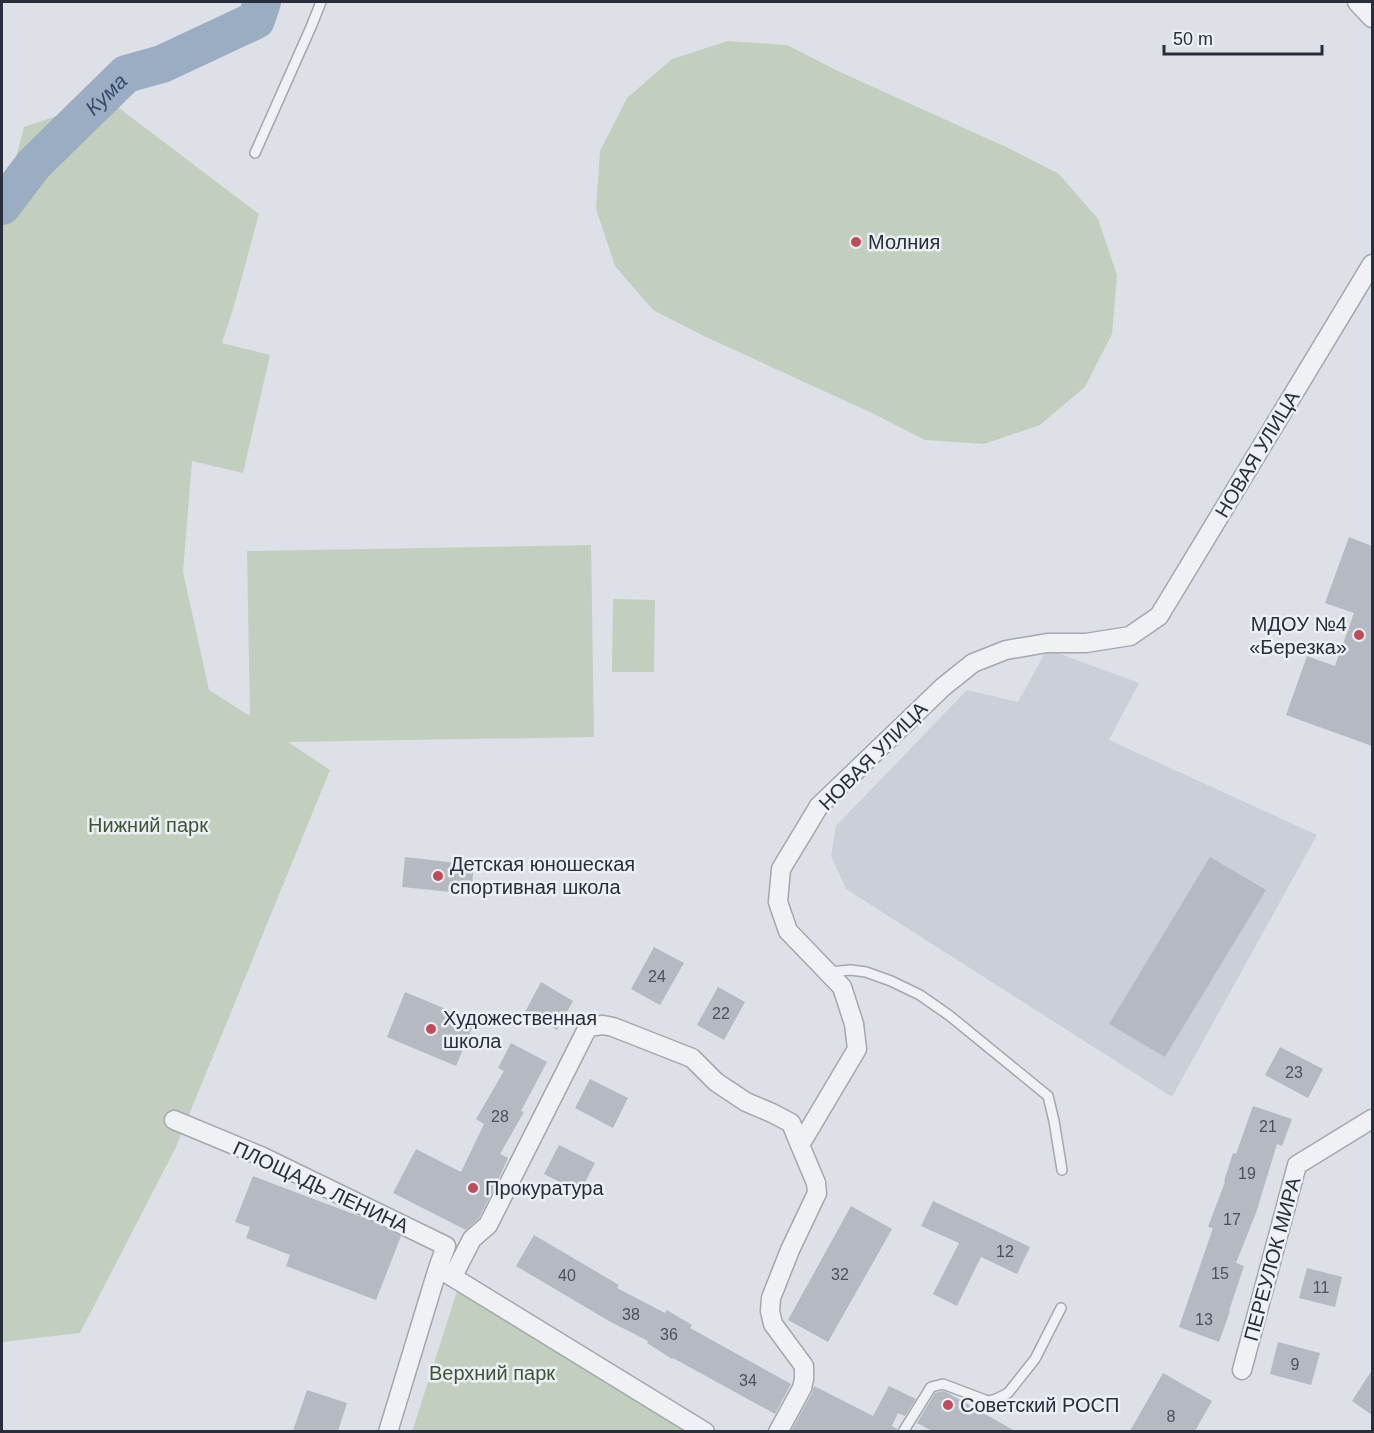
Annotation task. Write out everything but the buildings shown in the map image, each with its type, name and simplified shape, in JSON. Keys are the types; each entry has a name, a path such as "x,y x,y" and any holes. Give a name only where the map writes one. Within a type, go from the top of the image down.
{"street":[{"path":"1358,2 1372,18"},
{"name":"НОВАЯ УЛИЦА","path":"800,1145 857,1049 854,1024 842,987 788,932 778,902 781,869 819,806 943,687 973,663 1006,650 1047,643 1086,643 1130,636 1159,616 1372,264"},
{"path":"705,1431 446,1272 472,1239 488,1225 588,1027 603,1025 614,1027 692,1058 716,1082 746,1102 791,1123 816,1183 817,1193 790,1250 771,1298 770,1311 773,1323 804,1366 802,1388 778,1431"},
{"name":"ПЕРЕУЛОК МИРА","path":"1242,1370 1297,1165 1372,1119"},
{"name":"ПЛОЩАДЬ ЛЕНИНА","path":"174,1120 263,1157 446,1246 446,1272 388,1431"}],"lane":[{"path":"255,153 321,2"},
{"path":"828,972 851,970 866,972 920,995 950,1016 1048,1096 1062,1170"},
{"path":"903,1431 931,1387 943,1384 988,1401 1008,1393 1035,1359 1060,1308"}],"shaded area":[{"path":"1047,649 1139,683 1109,740 1317,835 1172,1097 846,889 831,856 836,826 967,690 1018,702"}],"green space":[{"name":"Молния","path":"728,41 787,45 1059,174 1098,219 1117,275 1112,334 1085,387 1040,425 984,444 925,440 653,310 615,266 596,209 600,151 627,98 672,59"},
{"name":"Нижний парк","path":"107,99 259,214 222,343 270,355 243,473 192,461 183,572 209,690 250,716 247,551 591,545 594,737 288,742 330,770 175,1149 80,1333 2,1342 2,210 24,127"},
{"path":"613,599 655,600 654,672 612,672"},
{"name":"Верхний парк","path":"459,1285 698,1432 412,1432"}],"waterway":[{"name":"Кума","path":"2,206 34,164 126,74 162,64 256,20 262,2"}],"place":[{"name":"Молния","path":"856,242"},
{"name":"МДОУ №4 «Березка»","path":"1359,635"},
{"name":"Детская юношеская спортивная школа","path":"438,876"},
{"name":"Художественная школа","path":"431,1029"},
{"name":"Прокуратура","path":"473,1188"},
{"name":"Советский РОСП","path":"948,1405"}]}
